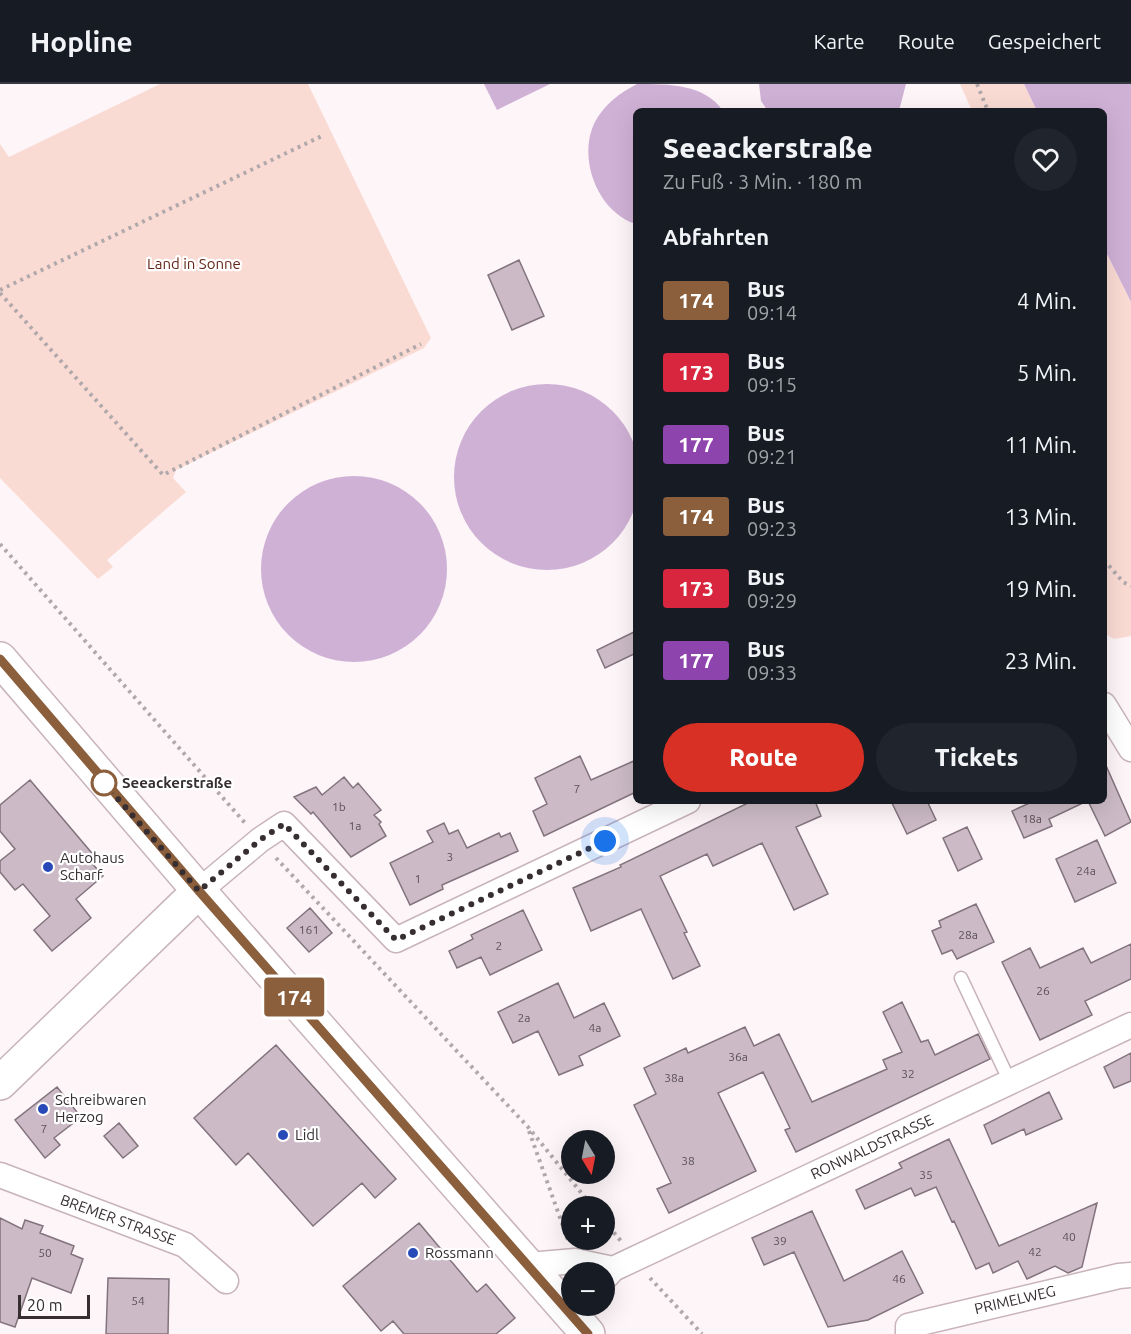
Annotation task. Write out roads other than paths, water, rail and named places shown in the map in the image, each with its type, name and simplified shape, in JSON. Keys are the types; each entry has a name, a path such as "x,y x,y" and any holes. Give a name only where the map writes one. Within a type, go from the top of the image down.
{"main road":[{"path":"0,659 199,891 529,1265 584,1320"},
{"path":"0,1083 199,891"}],"street":[{"path":"1107,710 1131,749"},
{"path":"199,891 260,840 284,824 396,940 682,804"},
{"name":"RONWALDSTRASSE","path":"615,1271 1131,1025"},
{"name":"BREMER STRASSE","path":"0,1175 185,1245 226,1281"},
{"name":"RONWALDSTRASSE","path":"529,1265 561,1262"},
{"name":"PRIMELWEG","path":"908,1334 908,1326 1131,1275"}],"lane":[{"path":"961,978 1010,1082"}],"place":[{"name":"Seeackerstraße","path":"104,783"},
{"name":"Autohaus Scharf","path":"48,867"},
{"name":"Schreibwaren Herzog","path":"43,1109"},
{"name":"Lidl","path":"283,1135"},
{"name":"Rossmann","path":"413,1253"}],"park label":[{"name":"Land in Sonne","path":"194,264"}]}
